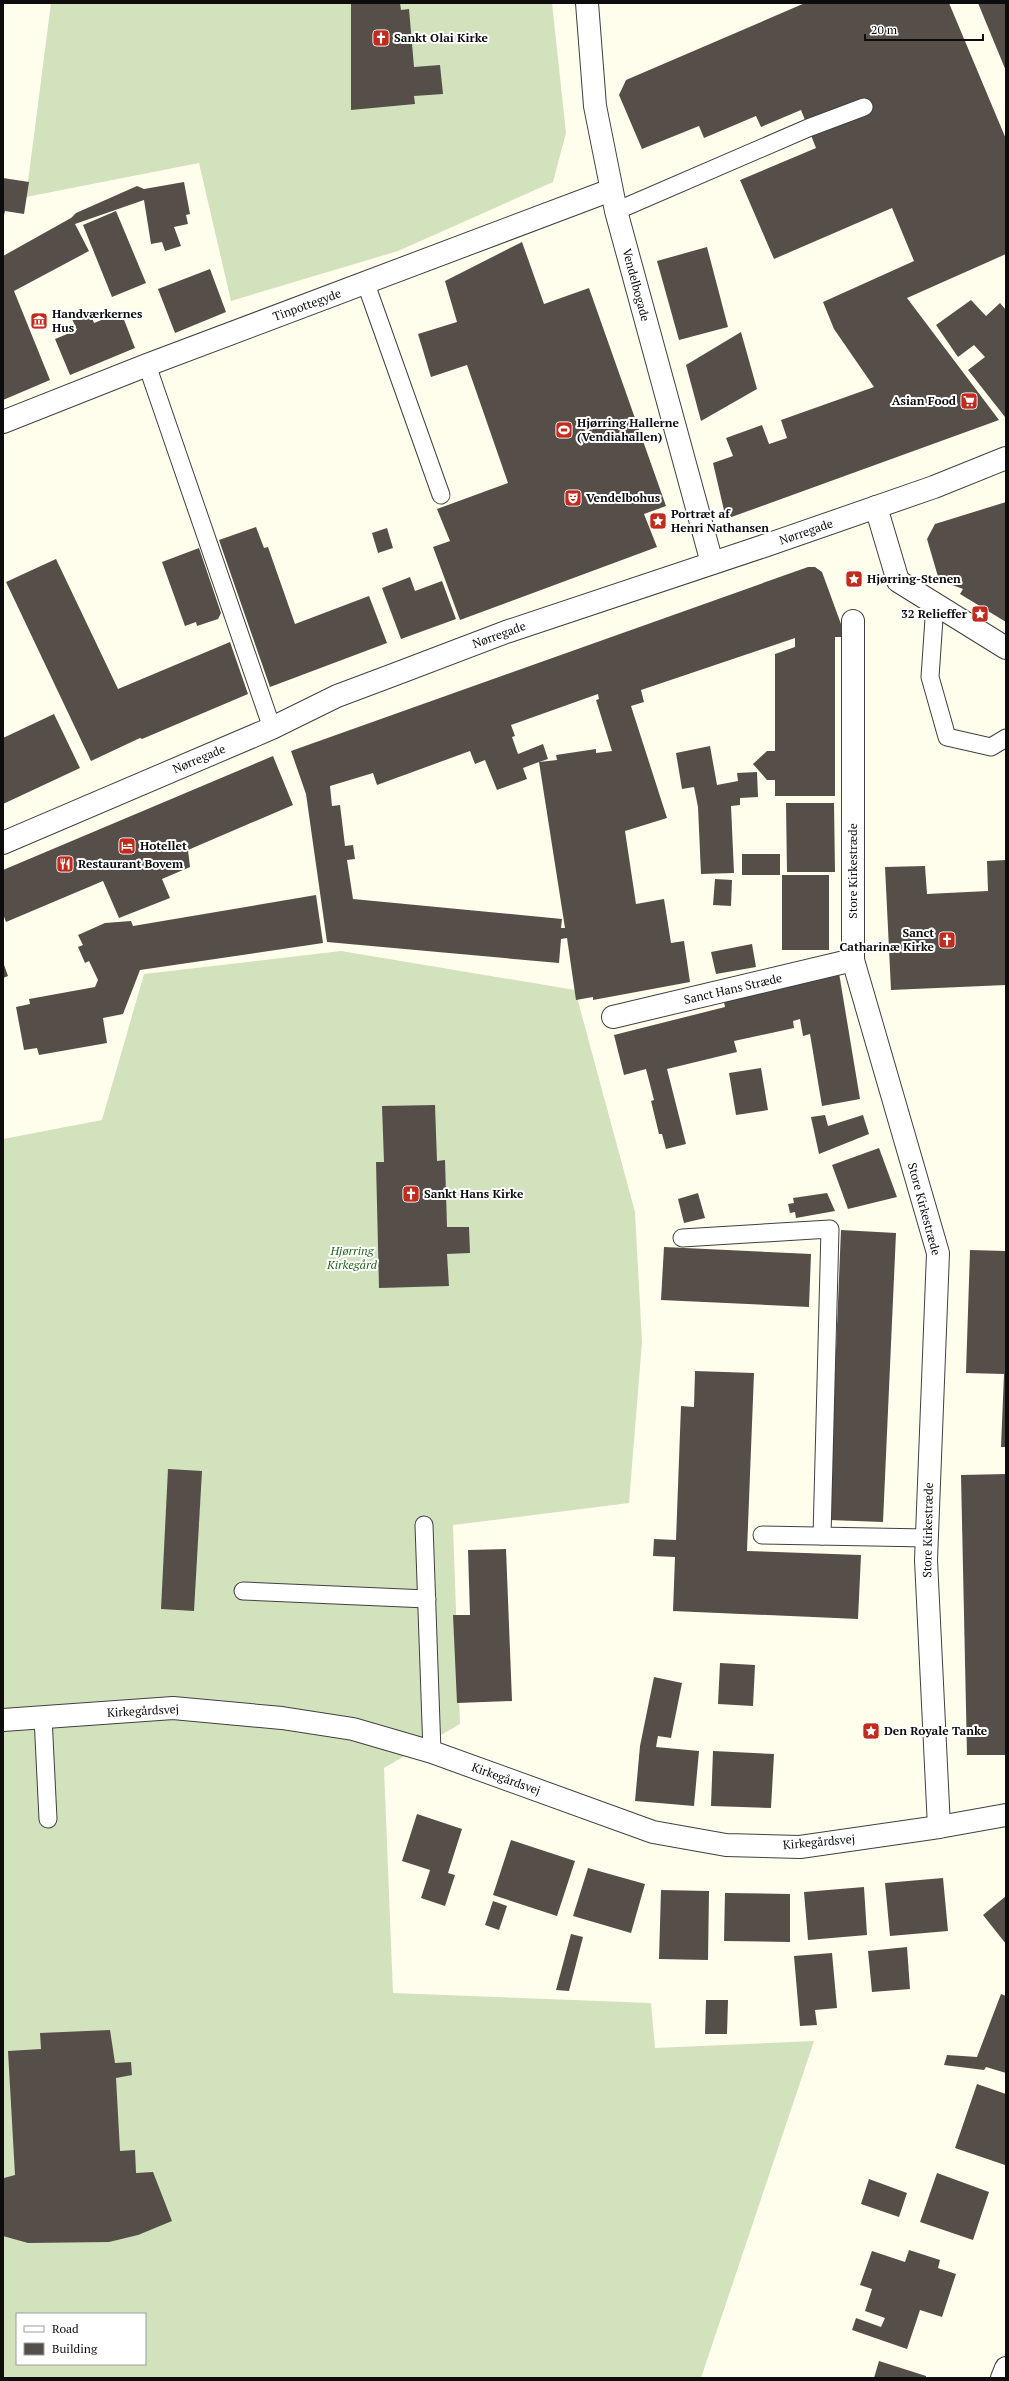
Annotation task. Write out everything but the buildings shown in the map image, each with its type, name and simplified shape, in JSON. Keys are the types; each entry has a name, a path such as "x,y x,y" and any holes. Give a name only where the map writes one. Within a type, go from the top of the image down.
{"street":[{"name":"Vendelbogade","path":"587,3 595,106 614,201 712,563"},
{"name":"Tinpottegyde","path":"3,422 147,364 366,284 614,201"},
{"name":"Nørregade","path":"3,843 272,728 337,696 463,648 876,507 1006,458"},
{"path":"876,507 898,581 1006,648"},
{"name":"Store Kirkestræde","path":"853,622 853,960 938,1253 926,1560 939,1828"},
{"name":"Sanct Hans Stræde","path":"613,1017 853,960"},
{"name":"Kirkegårdsvej","path":"3,1720 172,1708 250,1715 353,1729 432,1752 653,1832 726,1845 800,1846 939,1828 1006,1815"},
{"path":"1002,2378 1006,2368"}],"lane":[{"path":"614,201 864,107"},
{"path":"366,284 441,494"},
{"path":"147,364 272,728"},
{"path":"935,604 930,677 947,737 991,746 1006,738"},
{"path":"682,1238 830,1229 822,1536"},
{"path":"424,1525 432,1752"},
{"path":"762,1535 927,1538"},
{"path":"243,1591 427,1599"},
{"path":"43,1717 48,1818"}],"green space":[{"path":"51,3 552,3 566,133 553,182 398,251 231,301 199,163 26,197"},
{"name":"Hjørring Kirkegård","path":"341,951 575,990 635,1212 642,1342 629,1503 453,1525 460,1724 384,1768 393,1993 651,2003 655,2048 814,2041 701,2378 3,2378 3,1139 102,1120 144,974"}],"place":[{"name":"Sankt Olai Kirke","path":"381,38"},
{"name":"Handværkernes Hus","path":"39,321"},
{"name":"Asian Food","path":"969,401"},
{"name":"Hjørring Hallerne (Vendiahallen)","path":"564,430"},
{"name":"Vendelbohus","path":"573,498"},
{"name":"Portræt af Henri Nathansen","path":"658,521"},
{"name":"Hjørring-Stenen","path":"854,579"},
{"name":"32 Relieffer","path":"980,614"},
{"name":"Hotellet","path":"127,846"},
{"name":"Restaurant Bovem","path":"65,864"},
{"name":"Sanct Catharinæ Kirke","path":"947,940"},
{"name":"Sankt Hans Kirke","path":"411,1194"},
{"name":"Den Royale Tanke","path":"871,1731"}]}
